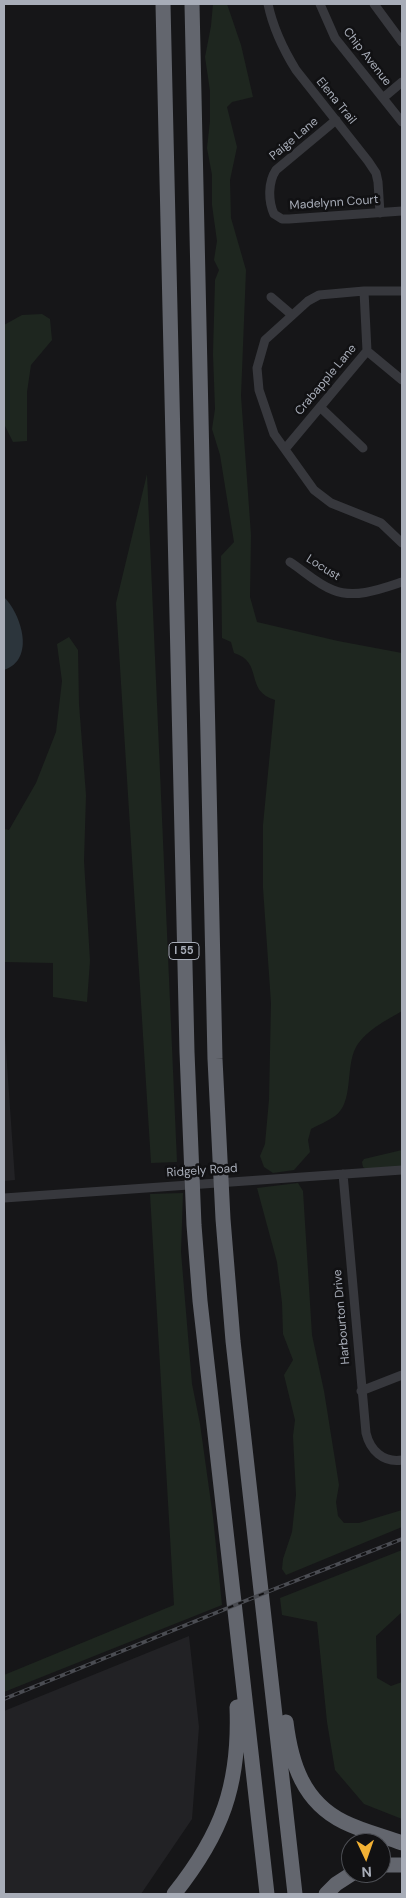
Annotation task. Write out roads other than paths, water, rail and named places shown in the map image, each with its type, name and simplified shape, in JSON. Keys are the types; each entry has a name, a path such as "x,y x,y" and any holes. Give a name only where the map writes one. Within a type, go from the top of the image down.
{"highway":[{"name":"I 55","path":"163,4 178,704 190,1143 200,1301 267,1894"},
{"name":"I 55","path":"192,4 218,1136 232,1331 295,1894"},
{"path":"253,1508 262,1534 288,1740 297,1772 310,1794 332,1815 344,1823 402,1844"},
{"path":"174,1894 191,1874 211,1841 220,1821 232,1783 237,1752 235,1621"},
{"path":"326,1894 341,1881"}],"street":[{"name":"Elena Trail","path":"268,4 274,25 287,56 376,173 380,213"},
{"name":"Chip Avenue","path":"320,4 335,38 402,122"},
{"path":"374,4 402,42"},
{"path":"383,98 402,82"},
{"name":"Paige Lane","path":"272,210 270,180 276,170 336,120"},
{"name":"Madelynn Court","path":"272,210 276,217 282,219 402,212"},
{"path":"402,291 364,291 319,295 308,301 265,340 257,368 259,390 274,434 314,490 331,504 381,523 402,543"},
{"name":"Crabapple Lane","path":"285,448 367,351 364,291"},
{"path":"271,297 292,315"},
{"path":"367,351 402,380"},
{"path":"320,407 363,448"},
{"name":"Locust","path":"290,562 332,590 345,594 374,590 402,582"},
{"name":"Ridgely Road","path":"4,1198 402,1170"},
{"name":"Harbourton Drive","path":"343,1174 366,1433 370,1446 378,1454 388,1460 402,1460"},
{"path":"361,1391 402,1375"}],"railway":[{"path":"4,1699 402,1539"}]}
